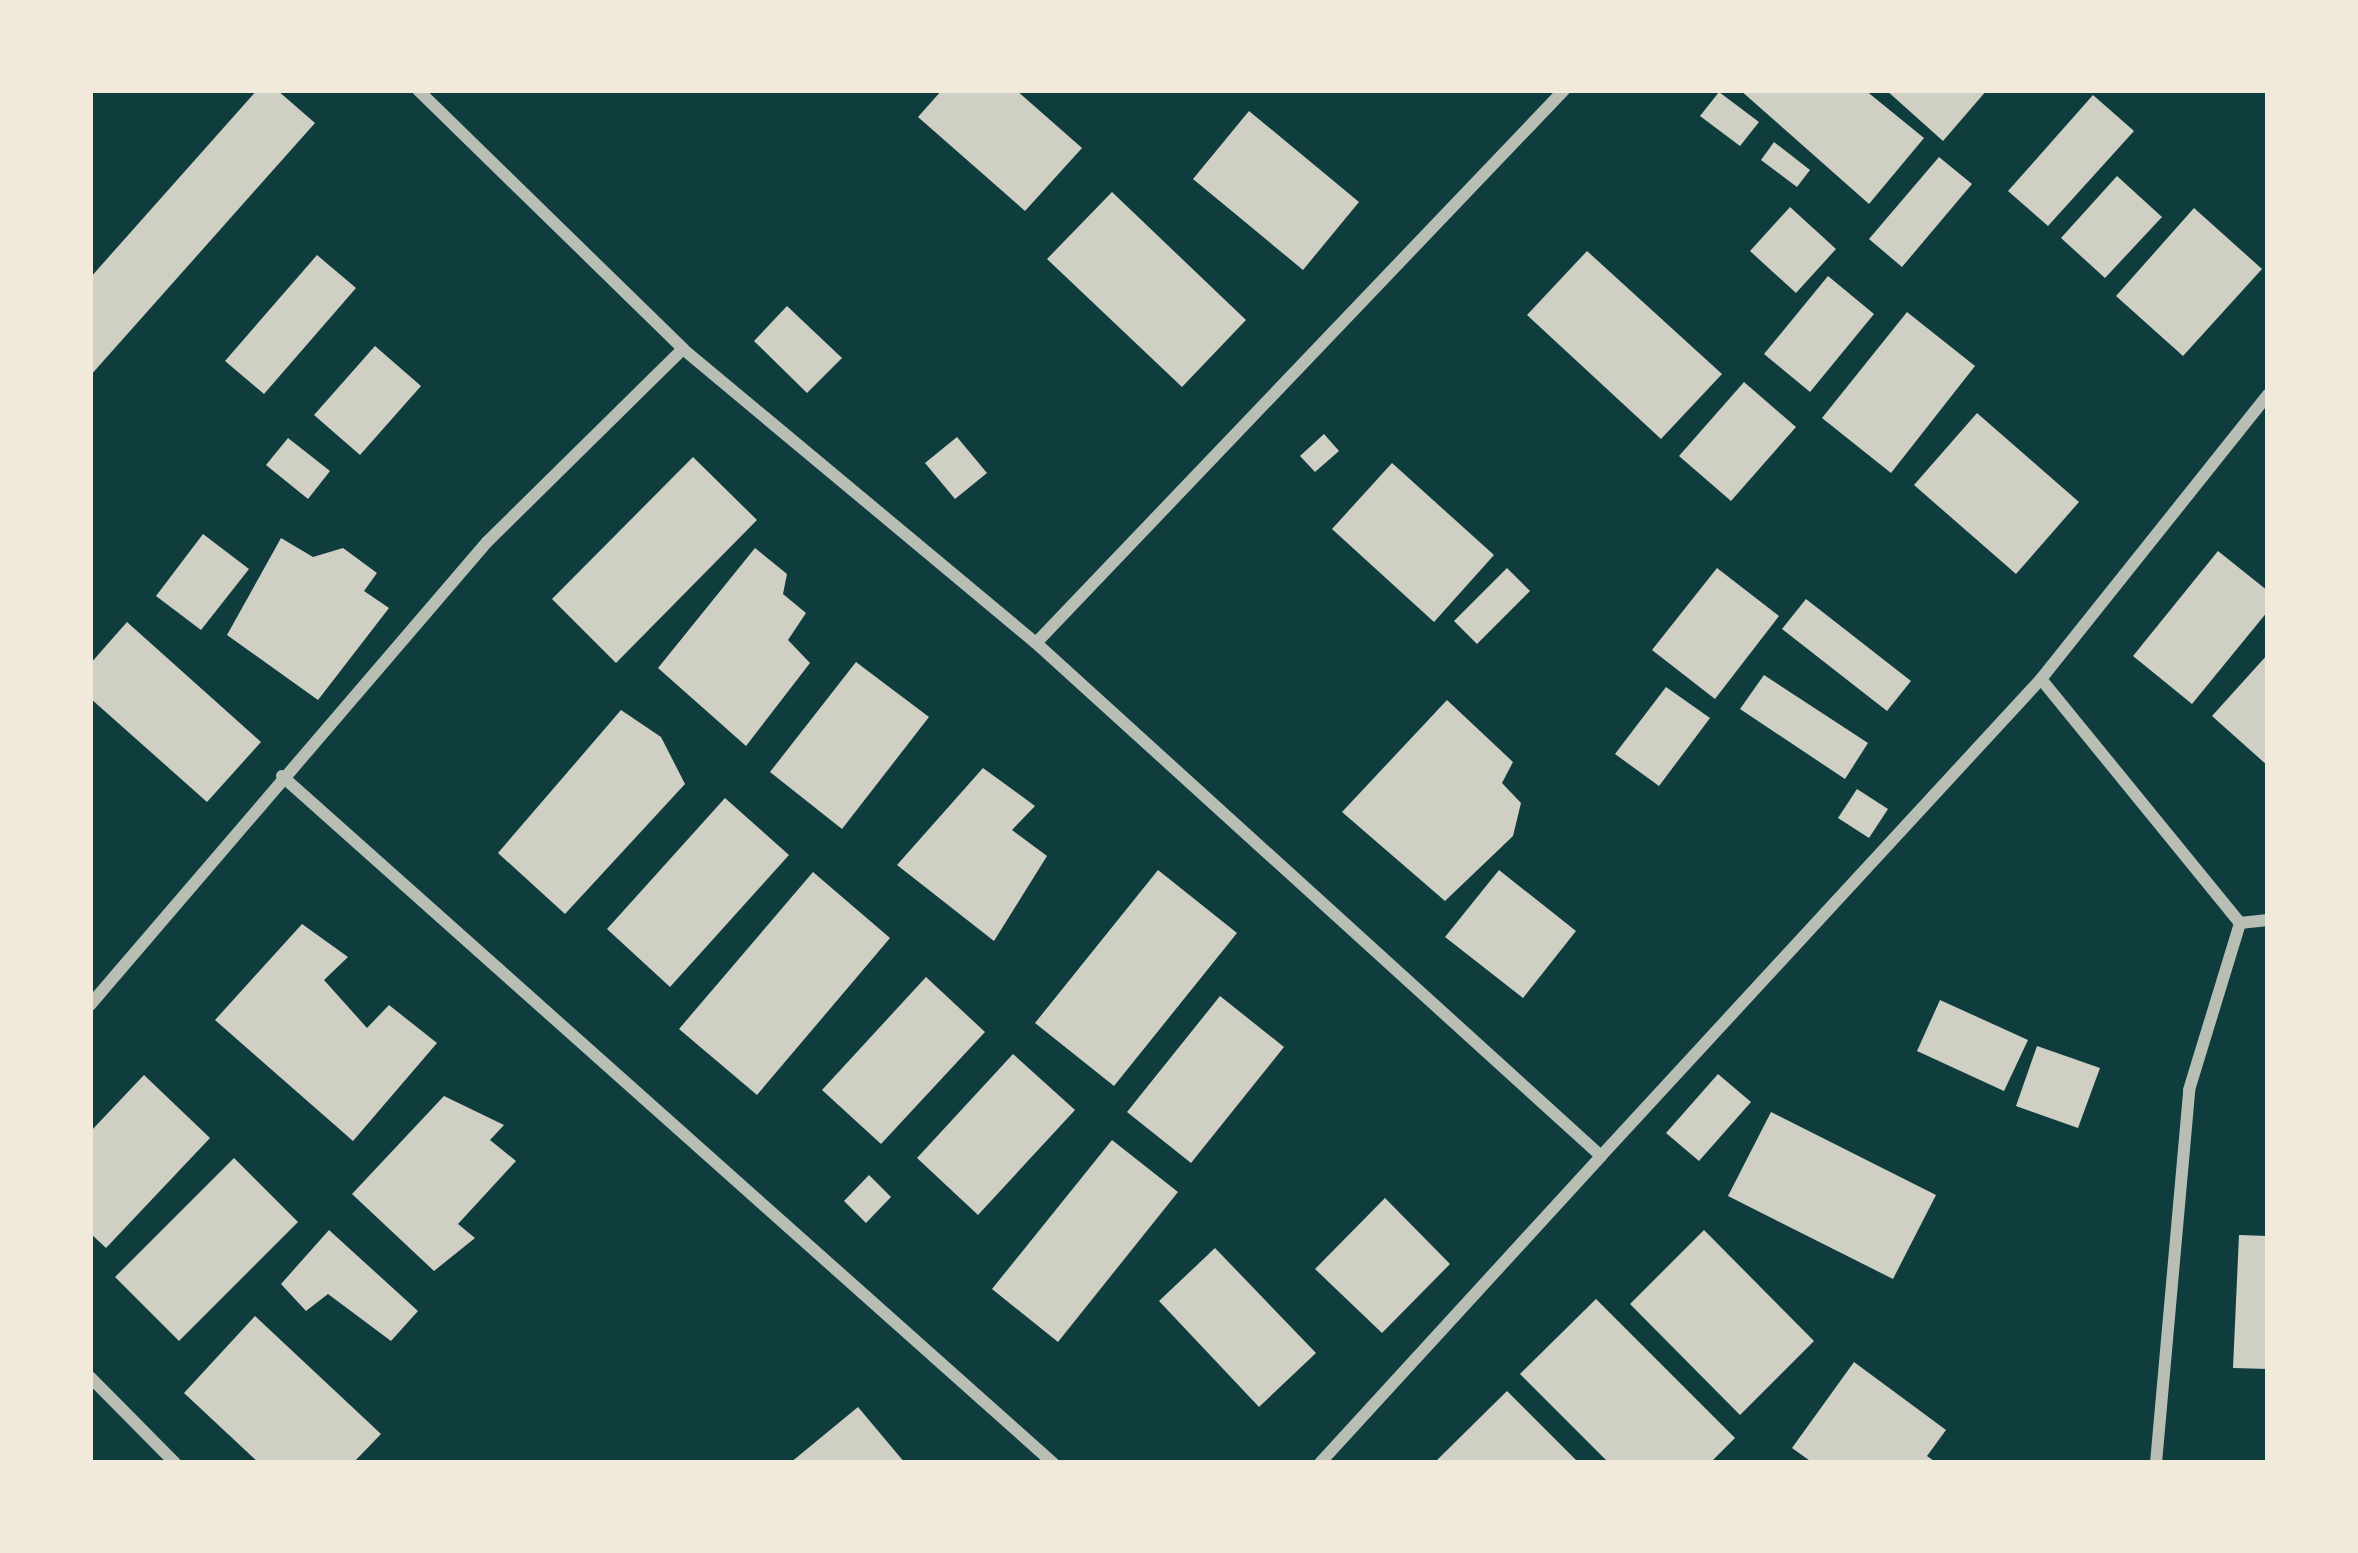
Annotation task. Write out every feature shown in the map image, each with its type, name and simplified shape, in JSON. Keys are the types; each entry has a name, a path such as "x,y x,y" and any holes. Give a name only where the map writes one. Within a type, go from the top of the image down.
{"street":[{"path":"418,90 683,349 1036,643 1601,1156"},
{"path":"1036,643 1564,90"},
{"path":"90,1005 282,776 596,425 683,349"},
{"path":"1320,1463 2041,679 2268,395"},
{"path":"2041,679 2240,922"},
{"path":"282,776 1053,1463"},
{"path":"2240,922 2268,920"},
{"path":"2156,1463 2189,1090 2240,922"},
{"path":"90,1377 176,1463"}],"building":[{"path":"257,90 277,90 315,123 90,376 90,278"},
{"path":"942,90 1016,90 1082,148 1025,211 918,117"},
{"path":"1740,90 1865,90 1924,138 1869,204"},
{"path":"1886,90 1987,90 1943,141"},
{"path":"1719,92 1759,122 1740,146 1700,116"},
{"path":"2093,95 2134,131 2048,226 2008,191"},
{"path":"1249,111 1359,202 1303,270 1193,179"},
{"path":"1774,142 1810,170 1797,187 1761,160"},
{"path":"1939,157 1972,184 1902,267 1869,239"},
{"path":"2117,176 2162,217 2105,278 2061,238"},
{"path":"1112,192 1246,320 1182,387 1047,259"},
{"path":"1790,207 1836,249 1796,293 1750,251"},
{"path":"2194,208 2262,269 2183,356 2116,296"},
{"path":"1587,251 1722,374 1661,439 1527,315"},
{"path":"317,255 356,288 264,394 225,361"},
{"path":"1828,276 1874,314 1810,392 1764,354"},
{"path":"787,306 842,358 807,393 754,341"},
{"path":"1907,312 1975,366 1891,473 1822,418"},
{"path":"375,346 421,386 360,455 314,415"},
{"path":"1744,382 1796,427 1731,501 1679,456"},
{"path":"1977,413 2079,502 2016,574 1914,485"},
{"path":"1324,434 1339,451 1315,472 1300,456"},
{"path":"957,437 987,473 955,499 925,463"},
{"path":"288,438 330,471 308,499 266,465"},
{"path":"693,457 757,520 616,663 552,599"},
{"path":"1392,463 1494,555 1434,622 1332,529"},
{"path":"203,534 249,569 201,630 156,596"},
{"path":"281,538 313,557 343,548 377,573 364,591 389,608 318,700 227,635"},
{"path":"755,548 787,574 783,594 806,613 788,640 810,663 746,746 658,668"},
{"path":"2218,551 2268,591 2268,611 2192,704 2133,656"},
{"path":"1507,568 1530,591 1477,644 1454,621"},
{"path":"1717,568 1779,616 1715,699 1652,650"},
{"path":"1806,599 1911,681 1887,711 1782,629"},
{"path":"127,622 261,742 207,802 90,698 90,664"},
{"path":"2268,654 2268,766 2212,716"},
{"path":"856,662 929,717 842,829 770,772"},
{"path":"1764,675 1868,743 1845,779 1740,709"},
{"path":"1666,687 1710,718 1659,786 1615,754"},
{"path":"1447,700 1513,762 1502,783 1521,803 1513,836 1445,901 1342,812"},
{"path":"621,710 661,737 685,784 565,914 498,853"},
{"path":"983,768 1035,806 1012,830 1047,856 994,941 897,865"},
{"path":"1857,789 1888,809 1869,838 1838,818"},
{"path":"725,798 789,855 670,987 607,929"},
{"path":"1158,870 1237,933 1114,1086 1035,1023"},
{"path":"1499,870 1576,931 1523,998 1445,937"},
{"path":"813,872 890,938 757,1095 679,1029"},
{"path":"302,924 348,957 324,980 367,1028 389,1005 437,1043 353,1141 215,1020"},
{"path":"926,977 985,1032 881,1144 822,1090"},
{"path":"1220,996 1284,1047 1191,1163 1127,1112"},
{"path":"1940,1000 2028,1040 2004,1091 1917,1051"},
{"path":"2037,1046 2100,1068 2078,1128 2016,1106"},
{"path":"1013,1054 1075,1110 978,1215 917,1158"},
{"path":"1718,1074 1751,1102 1699,1161 1666,1133"},
{"path":"144,1075 210,1138 106,1248 90,1233 90,1132"},
{"path":"444,1096 504,1125 490,1140 516,1161 458,1224 475,1238 434,1271 352,1194"},
{"path":"1771,1112 1936,1195 1893,1279 1728,1196"},
{"path":"1112,1140 1178,1192 1058,1342 992,1289"},
{"path":"234,1158 298,1222 179,1341 115,1277"},
{"path":"869,1175 891,1197 866,1223 844,1201"},
{"path":"1385,1198 1450,1264 1382,1333 1315,1269"},
{"path":"329,1230 418,1311 391,1341 328,1294 306,1311 281,1284"},
{"path":"1704,1230 1814,1341 1740,1415 1630,1304"},
{"path":"2239,1235 2268,1236 2268,1369 2233,1368"},
{"path":"1215,1248 1316,1353 1259,1407 1159,1301"},
{"path":"1596,1299 1735,1438 1710,1463 1609,1463 1520,1374"},
{"path":"255,1316 381,1434 353,1463 259,1463 184,1393"},
{"path":"1854,1362 1946,1430 1927,1456 1937,1463 1813,1463 1792,1448"},
{"path":"1507,1391 1579,1463 1434,1463"},
{"path":"858,1407 905,1463 790,1463"}]}
